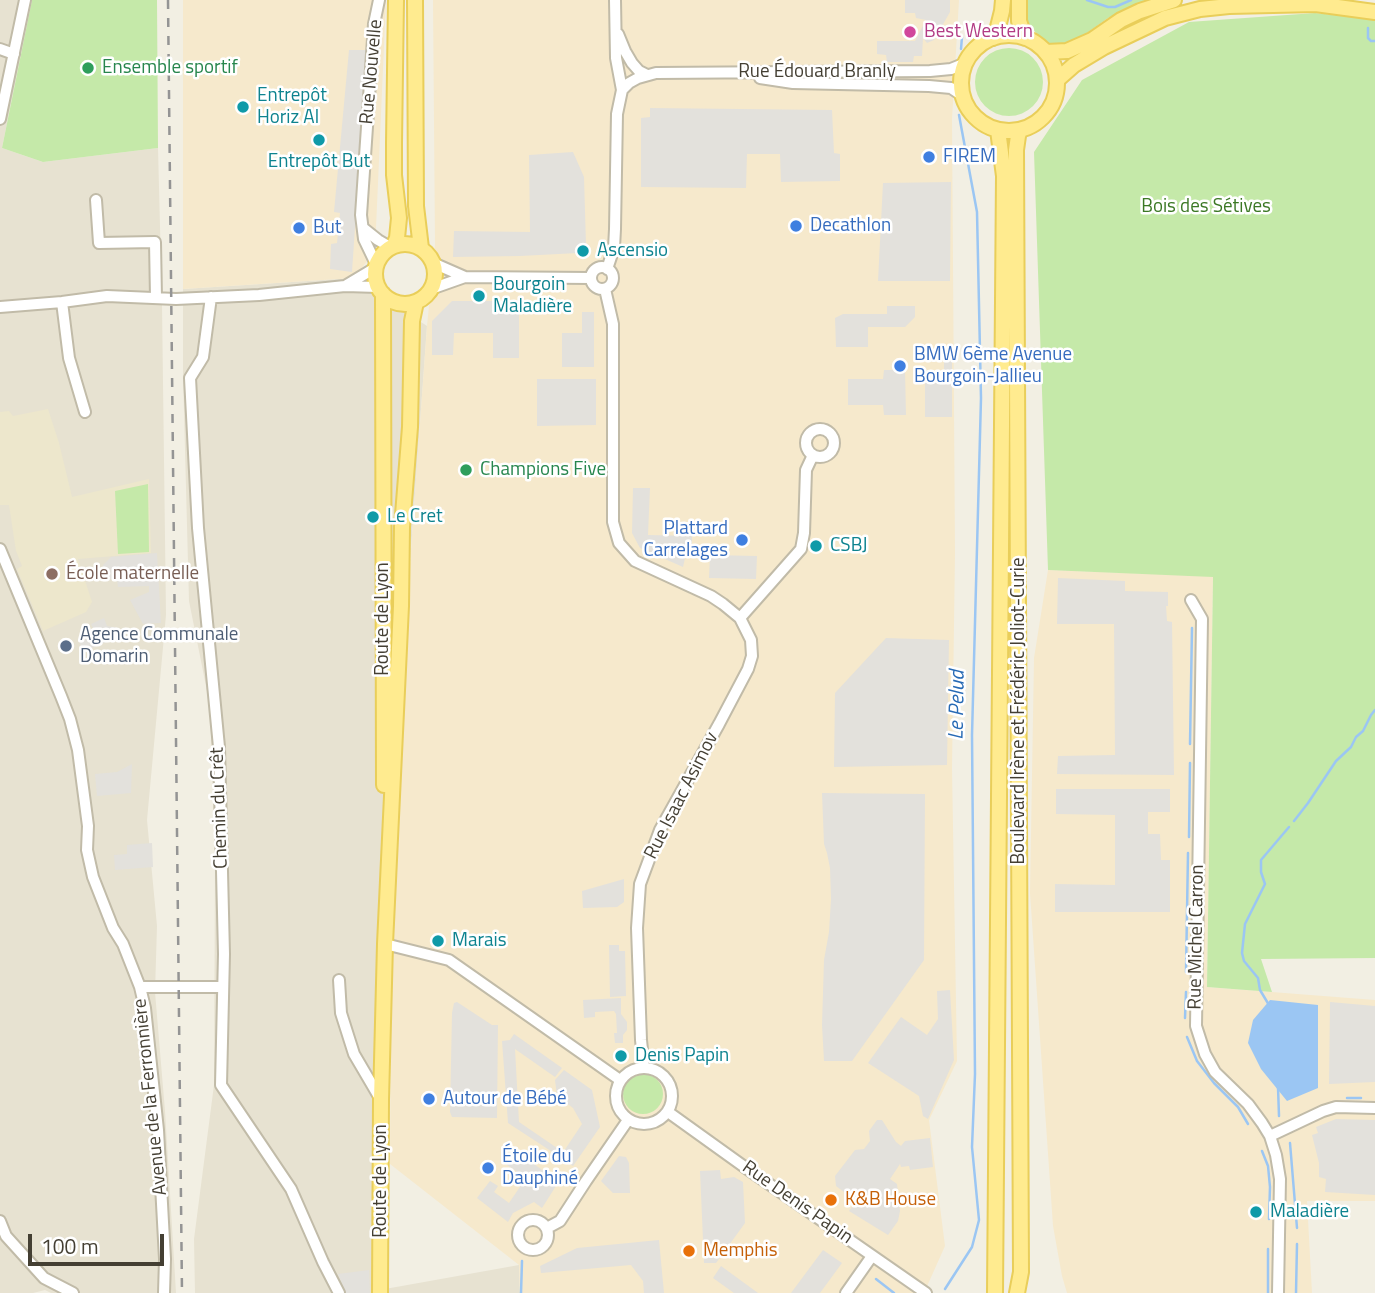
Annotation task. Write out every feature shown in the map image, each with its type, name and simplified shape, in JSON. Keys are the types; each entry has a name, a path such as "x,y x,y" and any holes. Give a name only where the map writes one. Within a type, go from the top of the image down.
{"main road":[{"path":"392,246 397,238 399,218 394,175 396,0"},
{"path":"415,0 416,206 421,248"},
{"path":"993,38 1003,0"},
{"path":"1019,0 1019,21 1025,38"},
{"path":"1046,52 1067,51 1092,40 1114,24 1140,11 1174,0"},
{"path":"1293,0 1375,12"},
{"path":"1057,80 1094,53 1165,18 1200,9 1229,6 1317,5"},
{"path":"1004,35 1025,38 1046,52 1055,70 1056,94 1043,117 1032,125 1020,130 998,130 972,114 963,96 962,73 972,52 982,43 1004,35"},
{"name":"Boulevard Irène et Frédéric Joliot-Curie","path":"993,1293 1004,204 1004,176 998,130"},
{"name":"Boulevard Irène et Frédéric Joliot-Curie","path":"1017,1293 1021,1272 1016,150 1020,130"},
{"path":"403,243 421,248 433,263 435,281 431,289 416,302 407,304 390,300 380,291 375,278 381,254 392,246 403,243"},
{"name":"Route de Lyon","path":"380,291 385,944"},
{"name":"Route de Lyon","path":"380,1293 385,944 401,606 402,527 410,427 412,321 416,302"}],"street":[{"path":"0,119 25,0"},
{"name":"Rue Nouvelle","path":"376,266 364,239 361,215 374,24 379,0"},
{"path":"607,269 615,239 617,114 622,90 616,58 615,0"},
{"path":"615,25 632,63 647,75"},
{"path":"0,49 14,54"},
{"name":"Rue Édouard Branly","path":"622,90 629,83 647,75 666,73 930,71 951,69 966,63"},
{"name":"Rue Édouard Branly","path":"666,73 774,79 793,83 929,86 951,88 963,96"},
{"path":"96,200 99,243 155,242 156,298"},
{"path":"363,228 369,235 392,246"},
{"path":"433,263 465,277"},
{"path":"345,286 376,266"},
{"path":"598,268 607,269 612,274 612,281 605,289 595,287 591,278 598,268"},
{"path":"431,289 465,277 591,278"},
{"path":"0,307 107,296 156,298 259,295 345,286 380,291"},
{"path":"605,289 613,324 613,522 619,543 635,561 711,596 740,618 801,549 806,470 814,454"},
{"name":"Chemin du Crêt","path":"211,297 203,357 190,378 199,542 219,747 223,988 221,1086 291,1189 339,1293"},
{"path":"62,302 69,358 85,412"},
{"name":"Avenue de la Ferronnière","path":"0,549 70,719 78,750 88,826 87,850 93,877 113,928 123,944 145,1007 158,1130 164,1293"},
{"name":"Rue Michel Carron","path":"1191,600 1202,619 1196,1026 1205,1054 1215,1072 1248,1104 1270,1136 1276,1155 1280,1179 1278,1293"},
{"name":"Rue Isaac Asimov","path":"644,1068 637,928 640,884 660,830 748,669 752,656 751,640 740,618"},
{"path":"385,944 449,960 620,1080"},
{"path":"339,979 341,1013 354,1054 381,1100"},
{"path":"140,988 223,988"},
{"path":"644,1068 662,1074 668,1081 672,1099 668,1112 656,1122 637,1124 620,1112 616,1091 620,1080 627,1073 644,1068"},
{"path":"1270,1136 1336,1107 1375,1108"},
{"name":"Rue Denis Papin","path":"668,1112 926,1293"},
{"path":"547,1227 560,1221 628,1120"},
{"path":"0,1221 6,1236 44,1278 73,1293"},
{"path":"846,1293 872,1256"}],"shaded area":[{"path":"0,0 32,0 2,148 43,162 158,148 166,615 147,820 157,926 155,992 176,1293 51,1293 45,1290 33,1293 0,1293"},
{"path":"183,0 386,0 375,251 354,278 183,289"},
{"path":"433,0 959,0 952,119 955,553 952,768 957,1061 929,1120 945,1246 924,1293 520,1293 519,1265 390,1164 391,919 402,675 435,245"},
{"path":"905,0 950,0 950,12 934,40 927,43 923,38 922,56 914,56 913,62 887,62 886,55 877,54 877,41 915,41 926,20 916,18 915,13 905,13"},
{"path":"349,50 367,50 352,272 330,269 331,244 337,243 340,213 334,212"},
{"path":"650,108 832,110 834,153 840,154 840,181 781,182 780,154 747,154 746,188 641,187 641,118 650,117"},
{"path":"573,152 584,177 586,245 578,247 578,253 453,257 454,231 530,232 529,155"},
{"path":"951,182 950,281 878,281 883,183"},
{"path":"354,278 427,326 402,675 391,919 385,1289 519,1265 520,1293 195,1293 194,1239 214,1085 215,868 210,706 189,601 183,289"},
{"path":"452,301 519,301 519,358 493,358 493,333 454,333 453,355 432,355 432,321"},
{"path":"887,306 915,306 915,317 905,327 868,327 868,347 836,347 835,318 843,314 887,314"},
{"path":"582,312 594,312 594,367 562,367 562,333 582,333"},
{"path":"944,349 952,349 952,417 925,417 925,373 944,373"},
{"path":"884,370 905,370 906,415 884,415 883,405 848,405 848,379 883,379"},
{"path":"537,379 596,379 596,425 537,426"},
{"path":"48,409 72,497 149,479 151,553 78,559 92,602 86,612 43,631 17,569 22,566 16,551 9,505 0,505 0,412 9,411 13,416"},
{"path":"633,488 650,488 648,535 692,536 692,553 686,554 683,567 640,548 632,533"},
{"path":"157,553 161,623 143,624 130,600 149,592 149,586 118,587 117,580 105,576 103,565 111,557"},
{"path":"710,555 757,556 756,579 709,578"},
{"path":"1048,570 1213,576 1207,987 1375,1000 1375,1201 1307,1201 1312,1293 1067,1293 1053,1226 1030,893 1034,658"},
{"path":"1058,578 1125,581 1125,591 1168,592 1167,621 1172,622 1174,775 1057,774 1058,756 1115,755 1114,624 1057,624"},
{"path":"104,618 107,626 119,628 122,635 83,652 79,641 94,630 91,624"},
{"path":"886,638 949,640 947,765 834,767 835,693"},
{"path":"132,764 131,793 97,796 95,774 117,772"},
{"path":"1056,789 1170,789 1170,812 1148,812 1148,834 1160,834 1161,860 1170,860 1170,912 1055,912 1055,884 1115,885 1115,815 1056,814"},
{"path":"822,793 925,794 924,960 852,1061 824,1061 824,960 831,899 830,868 824,844"},
{"path":"152,843 153,867 115,870 114,855 127,854 127,845"},
{"path":"624,879 624,902 617,907 583,908 582,891"},
{"path":"609,945 619,945 619,951 625,951 626,996 610,997"},
{"path":"950,990 954,1060 928,1119 923,1116 919,1096 868,1063 901,1017 927,1035 938,1019 937,991"},
{"path":"621,998 621,1014 627,1022 627,1030 623,1035 623,1043 615,1043 614,1033 617,1033 614,1011 595,1012 595,1017 584,1018 583,1000"},
{"path":"457,1002 492,1025 498,1025 497,1118 452,1117 450,1112 452,1013 454,1003"},
{"path":"1330,1002 1375,1006 1375,1082 1329,1084"},
{"path":"514,1034 562,1068 555,1077 515,1049 519,1122 560,1150 557,1155 508,1123 502,1041 510,1040"},
{"path":"564,1070 592,1090 600,1127 573,1166 560,1157 582,1124 573,1108 557,1096 555,1080"},
{"path":"1336,1119 1375,1120 1375,1195 1325,1192 1326,1179 1319,1177 1319,1163 1312,1135 1318,1133 1316,1127"},
{"path":"877,1120 882,1120 901,1146 905,1141 930,1138 933,1167 910,1170 909,1166 901,1167 900,1164 890,1179 897,1184 900,1211 898,1221 888,1235 849,1211 856,1201 836,1186 835,1176 855,1150 864,1149 870,1141 869,1131"},
{"path":"513,1149 548,1174 555,1173 561,1178 542,1208 534,1202 513,1213 508,1222 477,1198 490,1181 498,1186 494,1192 509,1203 526,1178 503,1162"},
{"path":"619,1156 626,1157 629,1163 630,1193 613,1193 601,1181"},
{"path":"720,1170 721,1179 734,1177 743,1182 745,1223 716,1263 704,1263 700,1171"},
{"path":"659,1240 664,1293 644,1293 643,1281 631,1265 541,1273 540,1266 577,1248"},
{"path":"823,1250 842,1263 820,1293 791,1293"},
{"path":"721,1266 758,1293 734,1293 713,1278"},
{"path":"369,1270 370,1293 346,1293 338,1274"}],"green space":[{"name":"Ensemble sportif","path":"32,0 157,0 158,148 43,162 2,148"},
{"path":"1026,0 1147,0 1108,18 1077,40 1056,45 1046,42 1031,28 1027,19"},
{"name":"Bois des Sétives","path":"1315,13 1375,19 1375,958 1261,959 1272,992 1207,987 1213,577 1048,570 1034,152 1082,80 1189,22"},
{"path":"1002,48 1016,48 1028,53 1038,63 1043,82 1038,101 1028,111 1016,116 1002,116 990,111 980,101 975,89 975,75 980,63 990,53"},
{"path":"148,484 149,552 118,554 115,491"},
{"path":"643,1074 651,1075 657,1080 662,1086 662,1102 657,1108 651,1113 643,1114 635,1113 629,1108 624,1102 623,1094 624,1086 629,1080 635,1075"}],"water":[{"path":"1270,1000 1318,1005 1318,1088 1287,1101 1261,1069 1248,1043 1253,1020"}],"waterway":[{"name":"Le Pelud","path":"1087,0 1108,7 1131,0"},
{"name":"Le Pelud","path":"1368,28 1368,38 1375,41"},
{"path":"961,49 962,37"},
{"name":"Le Pelud","path":"945,1289 972,1247 979,1220 972,1147 975,1074 972,735 981,398 977,212 959,115"},
{"path":"1190,744 1192,628"},
{"name":"Le Pelud","path":"1294,821 1336,761 1363,731 1375,710"},
{"path":"1189,837 1190,763"},
{"name":"Le Pelud","path":"1269,1005 1260,990 1258,978 1244,961 1242,953 1245,924 1265,884 1261,860 1289,827"},
{"path":"1186,972 1188,853"},
{"path":"1185,1018 1186,992"},
{"path":"1187,1037 1197,1061 1238,1107 1248,1124"},
{"name":"Le Pelud","path":"1278,1087 1279,1116"},
{"path":"1347,1098 1361,1098"},
{"name":"Le Pelud","path":"1290,1143 1297,1228"},
{"path":"1262,1151 1268,1166 1269,1219"},
{"name":"Le Pelud","path":"1296,1293 1297,1244"},
{"path":"1268,1249 1268,1293"},
{"path":"521,1293 522,1261"},
{"path":"876,1279 894,1293"}],"railway":[{"path":"168,0 182,1293"}],"place":[{"name":"Best Western","path":"910,32"},
{"name":"Ensemble sportif","path":"88,68"},
{"name":"Entrepôt Horiz Al","path":"243,107"},
{"name":"Entrepôt But","path":"319,140"},
{"name":"FIREM","path":"929,157"},
{"name":"Decathlon","path":"796,226"},
{"name":"But","path":"299,228"},
{"name":"Ascensio","path":"583,251"},
{"name":"Bourgoin Maladière","path":"479,296"},
{"name":"BMW 6ème Avenue Bourgoin-Jallieu","path":"900,366"},
{"name":"Champions Five","path":"466,470"},
{"name":"Le Cret","path":"373,517"},
{"name":"Plattard Carrelages","path":"742,540"},
{"name":"CSBJ","path":"816,546"},
{"name":"École maternelle","path":"52,574"},
{"name":"Agence Communale Domarin","path":"66,646"},
{"name":"Marais","path":"438,941"},
{"name":"Denis Papin","path":"621,1056"},
{"name":"Autour de Bébé","path":"429,1099"},
{"name":"Étoile du Dauphiné","path":"488,1168"},
{"name":"K&B House","path":"831,1200"},
{"name":"Maladière","path":"1256,1212"},
{"name":"Memphis","path":"689,1251"}]}
